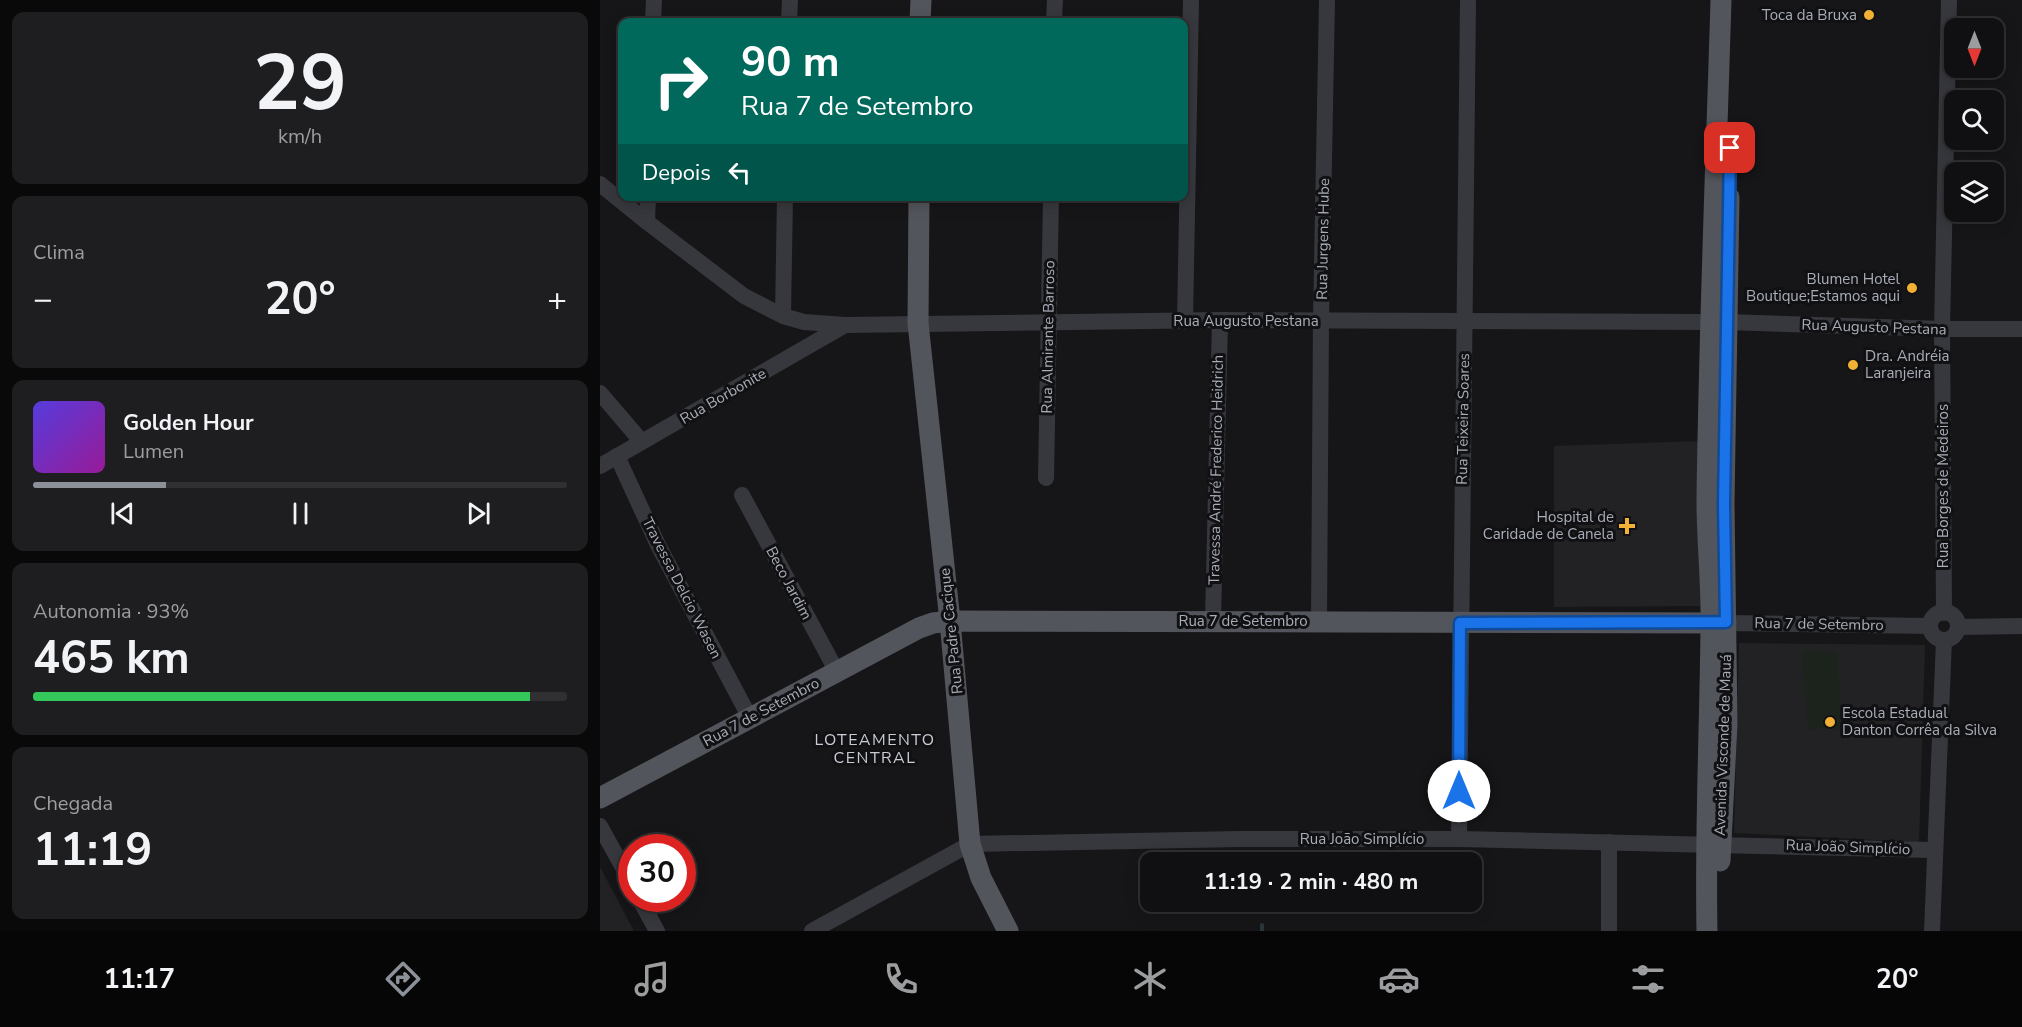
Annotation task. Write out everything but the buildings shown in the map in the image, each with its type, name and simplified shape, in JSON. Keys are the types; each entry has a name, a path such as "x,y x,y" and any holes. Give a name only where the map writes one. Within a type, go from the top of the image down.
{"main road":[{"path":"920,18 921,0"},
{"name":"Avenida Visconde de Mauá","path":"1713,844 1719,622 1715,504 1719,322 1721,0"},
{"name":"Avenida Visconde de Mauá","path":"1719,322 1733,0"},
{"name":"Rua Padre Cacique","path":"919,201 918,323 950,621 970,844 981,878 1008,931"},
{"name":"Rua 7 de Setembro","path":"600,798 919,628 933,623 950,621 1719,622"},
{"path":"1707,931 1713,844"},
{"path":"1713,844 1718,931"}],"street":[{"path":"653,18 654,0"},
{"path":"789,0 789,18"},
{"path":"1054,18 1055,0"},
{"path":"1188,160 1191,0"},
{"name":"Rua Jurgens Hube","path":"1319,621 1321,320 1327,0"},
{"name":"Rua Teixeira Soares","path":"1459,838 1468,0"},
{"name":"Rua Borges de Medeiros","path":"1944,613 1942,329 1949,0"},
{"name":"Rua Augusto Pestana","path":"600,184 618,199"},
{"name":"Rua Augusto Pestana","path":"621,201 744,296 783,316 804,322 845,325 1220,320 1719,322 1942,329 2022,329"},
{"path":"647,222 648,201"},
{"path":"783,316 785,201"},
{"name":"Rua Almirante Barroso","path":"1046,478 1051,201"},
{"path":"1185,321 1187,201"},
{"name":"Travessa André Frederico Heidrich","path":"1213,621 1220,320"},
{"name":"Rua Borbonite","path":"600,466 845,325"},
{"path":"600,393 642,442"},
{"name":"Travessa Delcio Wasen","path":"617,456 658,545 750,718"},
{"name":"Beco Jardim","path":"742,495 837,672"},
{"path":"1944,613 1952,615 1958,627 1955,635 1944,640 1932,634 1930,626 1934,618 1944,613"},
{"name":"Rua 7 de Setembro","path":"1719,622 1930,626"},
{"path":"1958,627 2022,626"},
{"path":"1932,931 1944,640"},
{"path":"600,826 618,859"},
{"name":"Rua João Simplício","path":"812,931 970,844 1459,838 1934,850"},
{"path":"1609,842 1609,931"},
{"path":"647,912 657,931"}],"shaded area":[{"name":"Hospital de Caridade de Canela","path":"1700,441 1701,606 1554,607 1554,446"},
{"name":"Escola Estadual Danton Corrêa da Silva","path":"1739,643 1925,645 1919,842 1734,833"},
{"path":"1802,652 1837,652 1842,728 1808,729"},
{"path":"600,867 618,901 618,912 624,912 634,931 600,931"}],"waterway":[{"path":"1262,925 1262,931"}],"place":[{"name":"Toca da Bruxa","path":"1869,15"},
{"name":"Blumen Hotel Boutique;Estamos aqui","path":"1912,288"},
{"name":"Dra. Andréia Laranjeira","path":"1853,365"},
{"name":"Hospital de Caridade de Canela","path":"1627,526"},
{"name":"Escola Estadual Danton Corrêa da Silva","path":"1830,722"}],"district":[{"name":"LOTEAMENTO CENTRAL","path":"875,749"}],"route":[{"path":"1459,791 1460,623 1726,622 1724,504 1730,148"}]}
